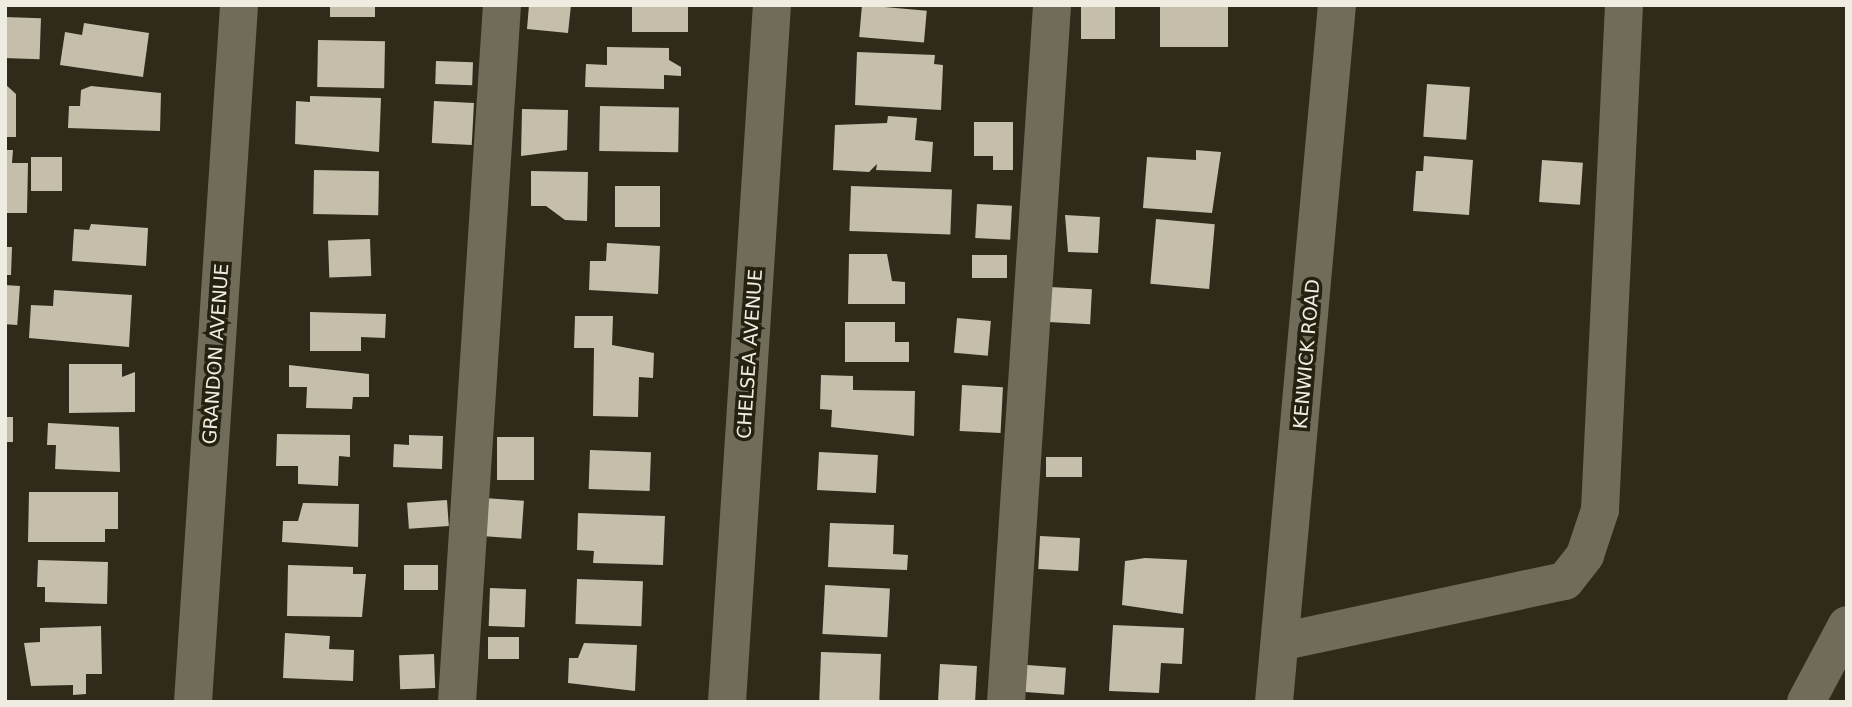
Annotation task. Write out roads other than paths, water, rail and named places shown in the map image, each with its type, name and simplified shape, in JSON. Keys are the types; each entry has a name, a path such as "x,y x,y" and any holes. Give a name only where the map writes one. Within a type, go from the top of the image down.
{"street":[{"name":"GRANDON AVENUE","path":"193,702 239,5"},
{"path":"457,702 502,5"},
{"name":"CHELSEA AVENUE","path":"727,702 772,5"},
{"path":"1006,702 1052,5"},
{"name":"KENWICK ROAD","path":"1274,702 1337,5"},
{"path":"1280,642 1565,580 1585,555 1600,510 1624,5"},
{"path":"1806,702 1847,625"}]}
